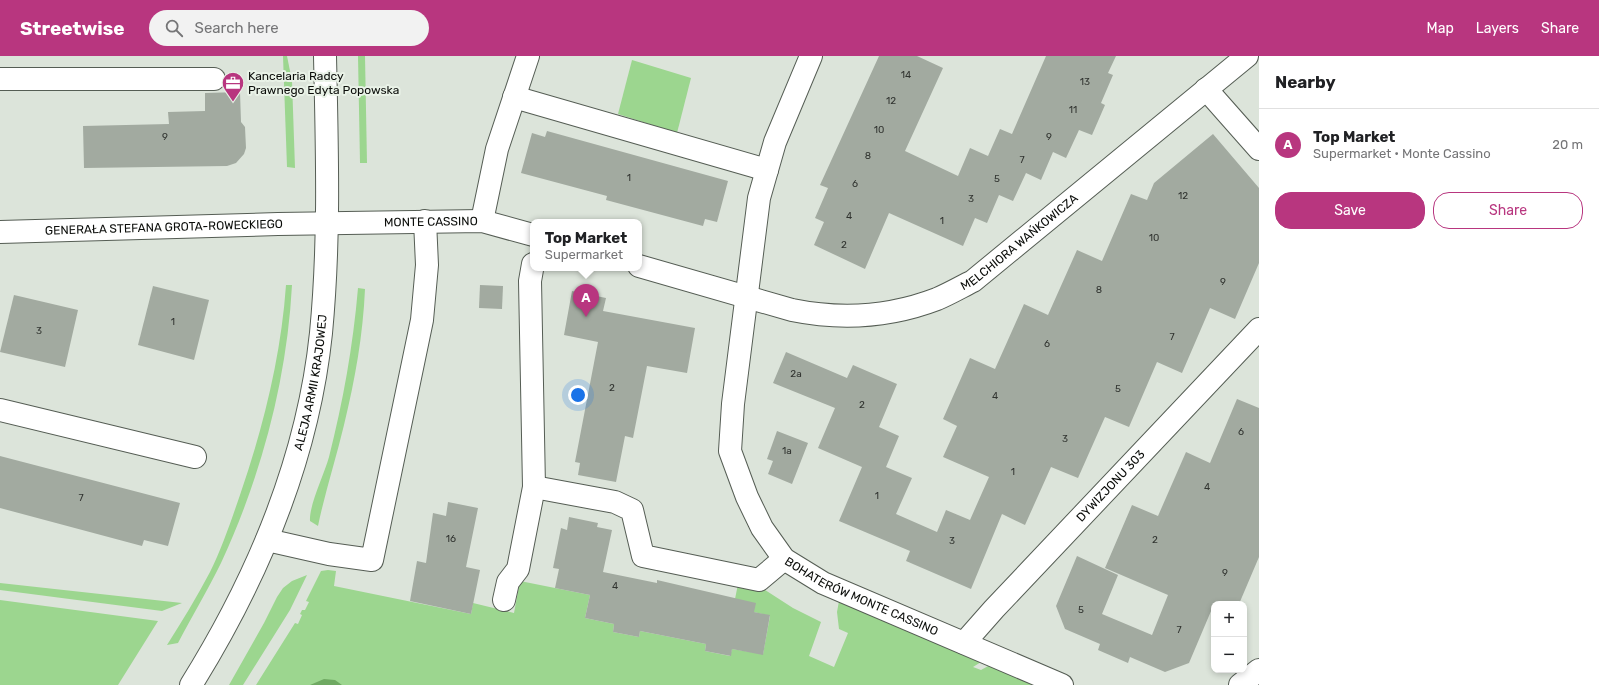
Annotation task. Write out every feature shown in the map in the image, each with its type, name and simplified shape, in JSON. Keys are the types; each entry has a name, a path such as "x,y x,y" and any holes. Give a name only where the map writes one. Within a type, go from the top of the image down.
{"street":[{"name":"ALEJA ARMII KRAJOWEJ","path":"191,685 240,600 281,503 304,425 321,334 328,224 325,56"},
{"path":"482,221 497,150 528,56"},
{"name":"BOHATERÓW MONTE CASSINO","path":"811,56 774,142 759,198 748,297 733,404 730,451 747,497 762,528 784,559 823,583 1062,685"},
{"name":"MELCHIORA WAŃKOWICZA","path":"748,297 816,315 842,316 874,315 937,299 973,281 1247,56"},
{"path":"0,79 214,79"},
{"path":"1206,89 1259,149"},
{"path":"514,97 766,170"},
{"path":"266,540 372,560 422,320 427,265 424,221"},
{"name":"MONTE CASSINO","path":"328,224 482,221 530,234"},
{"name":"GENERAŁA STEFANA GROTA-ROWECKIEGO","path":"0,232 328,224"},
{"path":"642,267 748,297"},
{"path":"504,600 508,582 518,569 534,487 530,282 532,271"},
{"name":"DYWIZJONU 303","path":"964,643 1259,329"},
{"path":"0,410 195,457"},
{"path":"534,487 614,502 632,510 643,556 759,580 784,559"},
{"path":"1240,685 1259,670"}],"shaded area":[{"path":"283,56 287,56 292,81 295,168 287,167"},
{"path":"358,56 365,56 367,163 360,163"},
{"path":"632,60 691,78 677,133 618,114"},
{"path":"286,285 292,285 284,356 278,392 260,462 235,530 216,573 178,643 167,645 195,600 214,563 230,524 248,470 270,392 280,339"},
{"path":"358,288 365,289 358,357 344,425 318,526 310,521 310,514 314,498 329,457 339,416 347,374"},
{"path":"321,571 336,571 334,586 471,614 473,603 514,613 520,581 590,595 585,618 614,624 613,632 639,637 640,631 706,644 705,651 730,656 732,649 763,654 770,616 754,612 735,599 738,584 759,586 793,608 821,622 809,656 834,667 848,633 839,629 837,612 839,601 981,662 973,667 981,670 990,665 1035,685 256,685 295,623 298,624 302,615 300,614 302,610 305,610 309,602 306,601"},
{"path":"307,575 290,610 243,685 229,685 283,588 292,581"},
{"path":"0,583 182,603 162,611 0,590"},
{"path":"0,600 158,621 118,685 0,685"},
{"path":"324,679 335,680 342,685 310,685"}],"building":[{"path":"879,56 917,56 943,68 905,151 958,176 970,148 988,156 1000,129 1012,134 1046,56 1116,56 1108,73 1113,75 1101,103 1105,105 1092,135 1079,130 1066,158 1053,152 1041,180 1026,173 1013,201 999,195 987,223 975,218 963,246 889,213 865,269 814,245 824,222 815,218 828,188 820,185"},
{"path":"240,92 241,122 245,127 246,148 244,154 236,163 227,166 84,168 83,126 169,124 168,112 205,111 205,93"},
{"path":"547,131 728,181 717,222 705,219 703,226 606,200 607,196 521,173 532,133 545,137"},
{"path":"1213,134 1259,188 1259,263 1235,319 1210,308 1182,373 1157,362 1129,427 1105,417 1078,478 1051,467 1025,525 1002,514 971,589 906,561 910,551 839,521 862,467 818,448 835,408 773,383 786,352 847,378 853,365 897,384 879,427 899,436 886,467 912,478 896,514 937,532 946,510 970,520 989,477 943,457 957,426 943,419 970,358 995,369 1024,304 1048,315 1077,250 1102,261 1131,194 1147,200 1154,183"},
{"path":"480,285 503,286 502,309 479,308"},
{"path":"153,286 209,300 194,360 138,345"},
{"path":"572,291 606,298 603,311 695,328 687,373 647,366 633,438 625,436 616,482 578,475 580,463 575,462 598,342 564,335"},
{"path":"14,295 78,310 65,367 0,352"},
{"path":"1237,399 1259,408 1259,557 1240,601 1211,601 1211,611 1189,663 1165,672 1130,657 1128,663 1098,650 1100,644 1065,629 1056,606 1077,556 1118,575 1102,614 1152,635 1168,595 1105,568 1132,505 1158,516 1186,452 1210,463"},
{"path":"777,431 808,443 792,484 768,474 773,461 767,459"},
{"path":"0,456 180,503 168,546 144,540 142,546 0,508"},
{"path":"448,502 478,508 466,567 480,570 471,614 410,601 417,561 426,563 433,513 446,516"},
{"path":"569,517 598,523 597,527 612,530 603,572 657,583 657,580 756,603 754,612 770,615 763,655 732,649 731,656 705,651 706,644 640,631 639,637 613,632 614,624 585,618 590,595 555,588 559,569 553,568 561,528 567,530"}],"place":[{"name":"Kancelaria Radcy Prawnego Edyta Popowska","path":"233,102"},
{"name":"Top Market","path":"586,317"}]}
